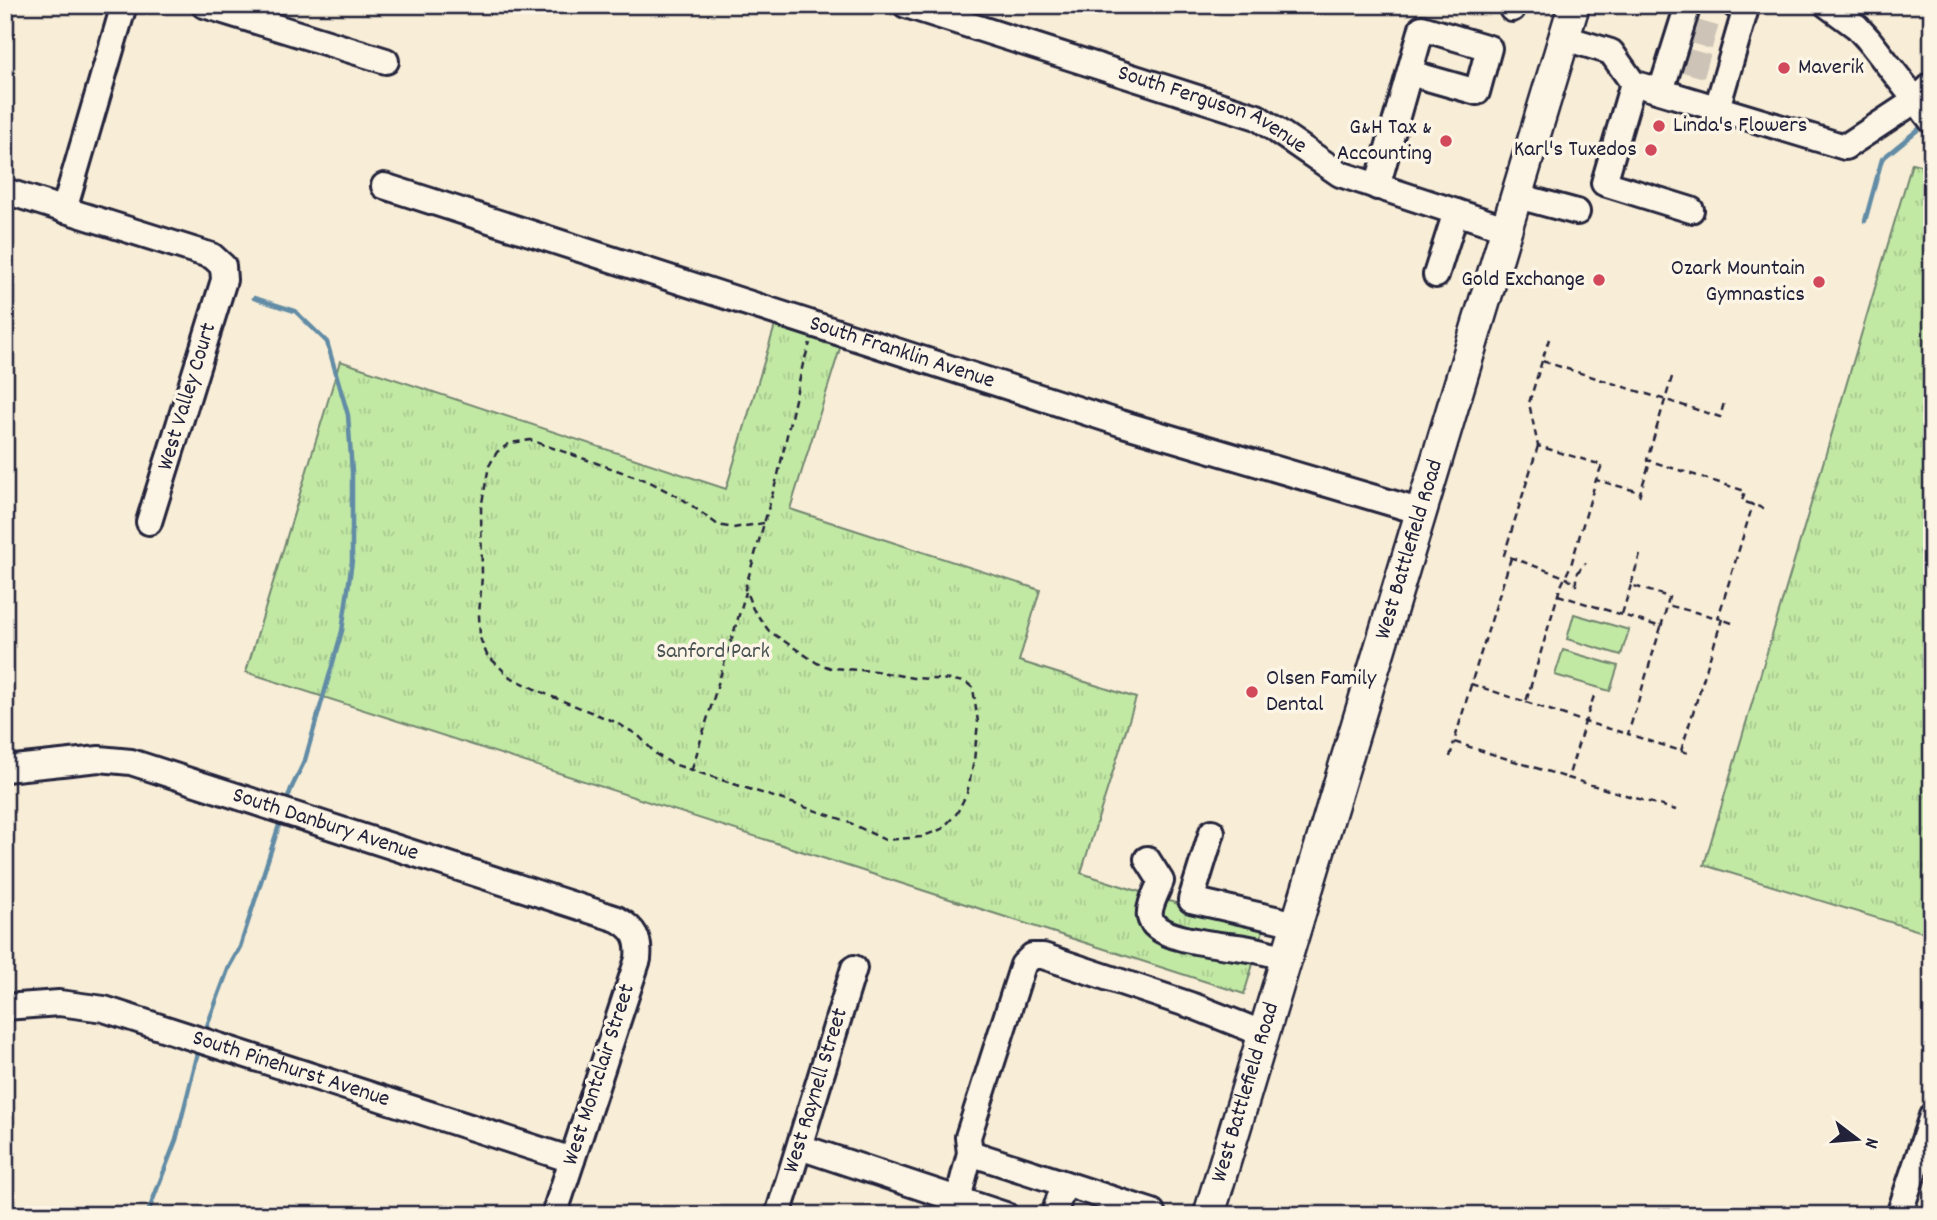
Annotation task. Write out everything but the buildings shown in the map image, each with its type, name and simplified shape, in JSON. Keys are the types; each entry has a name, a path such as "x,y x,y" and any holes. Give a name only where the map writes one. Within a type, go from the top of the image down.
{"main road":[{"name":"West Battlefield Road","path":"1209,1215 1574,5"}],"street":[{"path":"5,191 64,210 124,5"},
{"path":"204,5 386,61"},
{"name":"South Ferguson Avenue","path":"906,5 1257,117 1340,174 1508,229"},
{"path":"1827,5 1857,27 1924,92 1932,121"},
{"path":"1717,108 1729,42 1743,6"},
{"path":"1661,92 1678,58 1687,21"},
{"path":"1565,38 1611,52 1633,83 1845,146 1924,92"},
{"path":"1377,187 1409,73"},
{"path":"1518,196 1575,219 1604,183 1633,83"},
{"path":"1604,183 1691,210"},
{"name":"South Franklin Avenue","path":"384,186 1120,423 1422,512"},
{"name":"West Valley Court","path":"64,210 212,256 223,266 224,280 149,522"},
{"path":"1436,275 1456,212"},
{"name":"South Danbury Avenue","path":"5,769 99,759 131,762 617,919 636,934"},
{"path":"1212,832 1191,900 1297,924"},
{"path":"1147,859 1161,881 1150,912 1153,923 1161,930 1192,941 1250,948 1287,958"},
{"name":"West Montclair Street","path":"554,1215 638,959 636,934"},
{"path":"958,1199 970,1153 968,1137 1023,965 1032,956 1043,956 1163,996 1264,1034"},
{"name":"West Raynell Street","path":"778,1215 855,968"},
{"name":"South Pinehurst Avenue","path":"5,1007 34,1003 80,1005 129,1016 572,1160"},
{"path":"1899,1215 1932,1116"},
{"path":"800,1147 1005,1215"},
{"path":"970,1153 1153,1212"},
{"path":"1054,1215 1064,1184"}],"path":[{"path":"691,770 746,592 750,568 784,450 803,364 817,326"},
{"path":"1549,339 1529,403 1538,446 1504,555 1565,577 1576,585 1575,578 1580,567 1586,563"},
{"path":"1542,362 1720,417 1724,402"},
{"path":"1596,480 1639,494 1672,377"},
{"path":"746,592 753,609 769,631 817,663 831,668 954,680 974,688 978,722 967,793 957,813 942,828 921,837 885,840 844,820 673,764 657,755 638,735 509,677 487,655 480,638 479,615 482,576 481,508 489,466 497,452 510,443 530,440 648,481 684,500 718,525 733,528 764,523"},
{"path":"1526,702 1558,595 1571,565 1602,465 1538,446"},
{"path":"1647,460 1745,491 1742,500 1766,509"},
{"path":"1681,751 1752,504"},
{"path":"1622,614 1640,554"},
{"path":"1450,757 1511,558"},
{"path":"1628,734 1669,597 1631,585"},
{"path":"1558,595 1661,627"},
{"path":"1667,605 1732,622"},
{"path":"1471,684 1692,754"},
{"path":"1568,778 1594,696"},
{"path":"1454,742 1676,810"}],"green space":[{"path":"1912,163 1932,168 1932,935 1704,865"},
{"name":"Sanford Park","path":"776,322 842,342 790,509 1040,590 1019,661 1136,698 1081,873 1263,931 1244,994 246,672 340,361 726,489"},
{"path":"1574,614 1629,630 1621,655 1567,639"},
{"path":"1563,650 1618,666 1610,691 1555,675"}],"waterway":[{"path":"1865,221 1882,159 1920,128"},
{"path":"254,298 295,311 327,342 348,415 352,472 352,561 342,631 305,760 286,804"},
{"path":"204,1034 229,967 240,947 281,819"},
{"path":"147,1215 176,1140 199,1049"}],"tunnel":[{"path":"1692,31 1723,40"},
{"path":"1684,60 1716,69"}],"place":[{"name":"Maverik","path":"1784,68"},
{"name":"Linda's Flowers","path":"1659,126"},
{"name":"G&H Tax & Accounting","path":"1446,141"},
{"name":"Karl's Tuxedos","path":"1651,150"},
{"name":"Gold Exchange","path":"1599,280"},
{"name":"Ozark Mountain Gymnastics","path":"1819,282"},
{"name":"Olsen Family Dental","path":"1252,692"}]}
